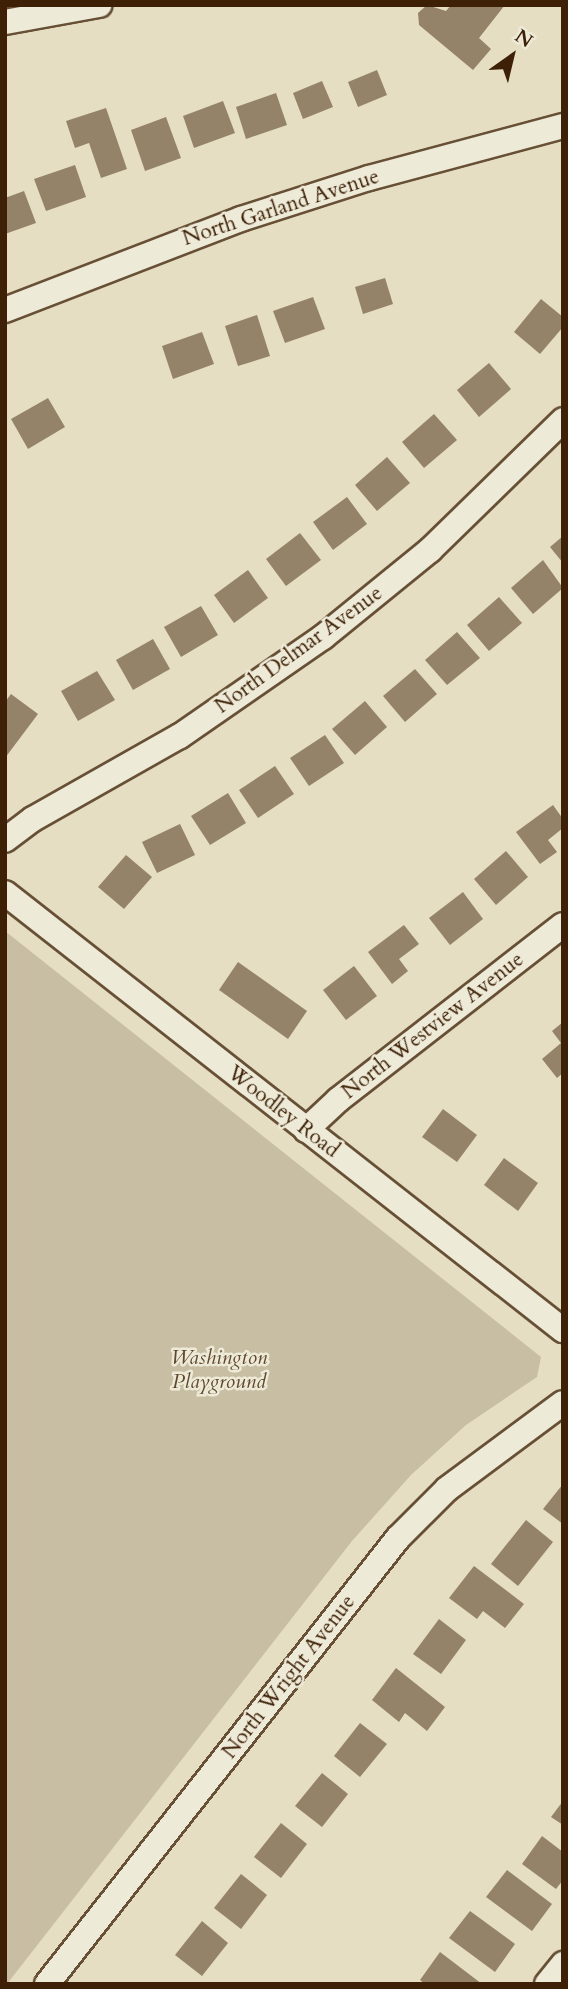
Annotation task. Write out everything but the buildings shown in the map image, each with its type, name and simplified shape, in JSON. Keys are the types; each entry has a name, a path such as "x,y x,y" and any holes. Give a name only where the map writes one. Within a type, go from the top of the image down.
{"street":[{"path":"5,22 99,5"},
{"name":"North Garland Avenue","path":"5,310 241,219 369,178 561,122"},
{"name":"North Delmar Avenue","path":"5,840 33,819 180,736 323,638 430,550 563,420"},
{"name":"Woodley Road","path":"5,893 563,1330"},
{"name":"North Westview Avenue","path":"306,1130 338,1100 563,925"},
{"name":"North Wright Avenue","path":"47,1984 398,1538 468,1471 563,1403"},
{"path":"547,1984 563,1964"}],"green space":[{"name":"Washington Playground","path":"5,931 541,1357 537,1377 466,1425 411,1475 352,1541 7,1984"}]}
